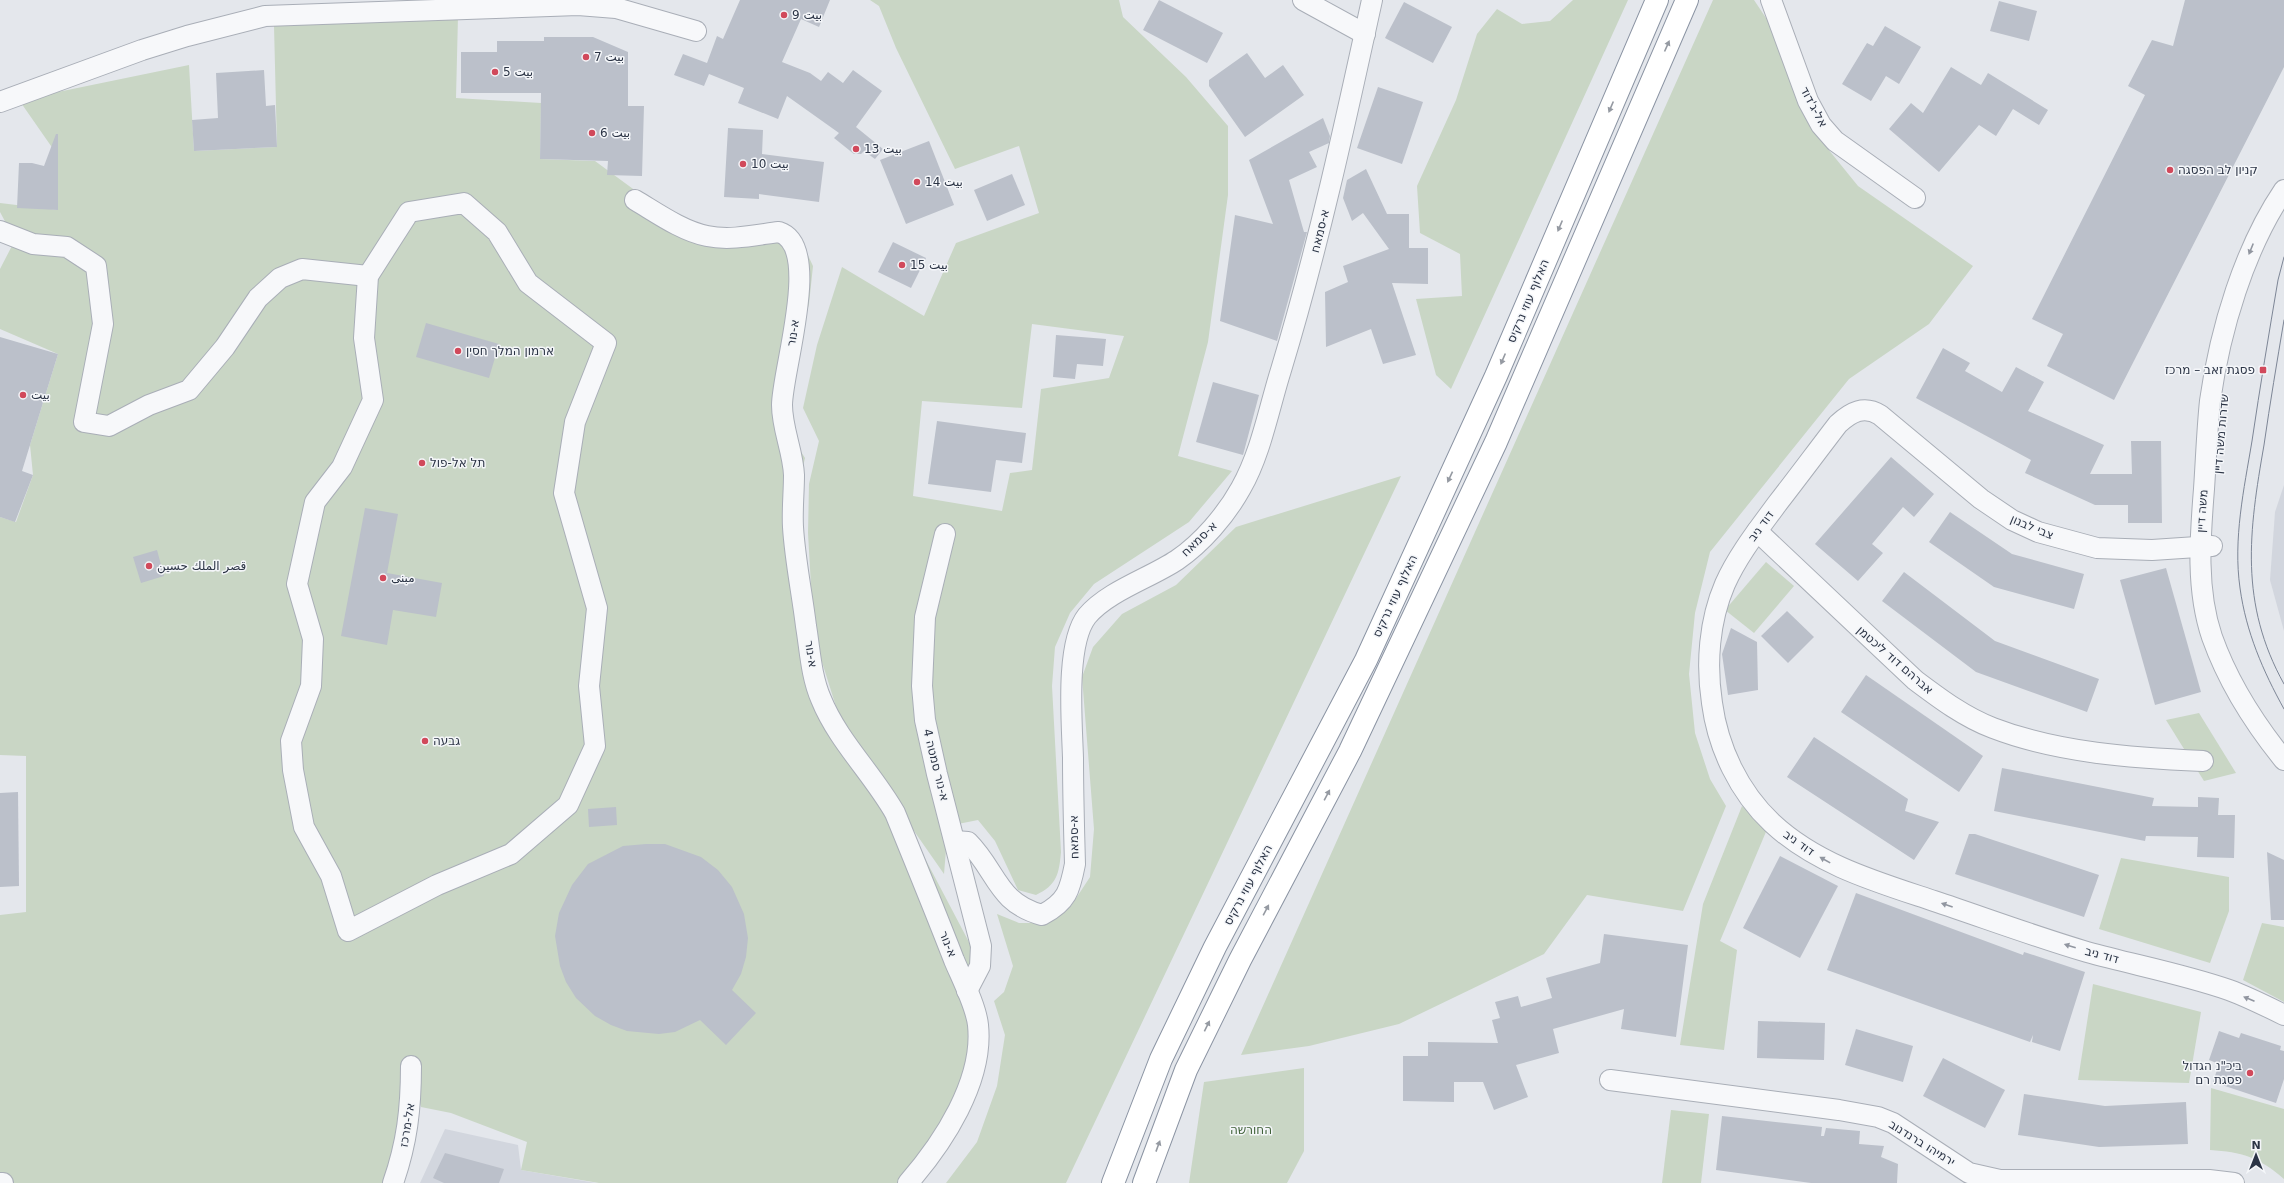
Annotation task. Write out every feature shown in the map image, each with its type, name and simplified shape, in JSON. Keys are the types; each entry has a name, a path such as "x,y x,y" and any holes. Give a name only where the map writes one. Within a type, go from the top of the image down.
{"highway":[{"name":"האלוף עוזי נרקיס","path":"1114,1183 1160,1060 1215,947 1369,653 1496,376 1657,0"},
{"path":"1144,1183 1186,1070 1240,960 1354,744 1483,471 1521,387 1687,0"}],"street":[{"path":"1304,0 1365,34"},
{"name":"א-סמאח","path":"956,841 968,842 979,853 994,880 1008,898 1025,911 1042,915 1054,909 1070,890 1074,864 1072,680 1076,642 1087,617 1102,603 1178,559 1213,527 1241,488 1255,456 1304,294 1332,184 1372,0"},
{"name":"אל-ג'דוד","path":"1771,0 1808,101 1821,124 1835,141 1915,198"},
{"path":"0,102 142,50 187,36 265,16 578,5 616,8 696,31"},
{"name":"שדרות משה דיין","path":"2210,403 2215,372 2225,331 2249,254 2268,214 2284,190"},
{"name":"א-נור","path":"635,200 658,214 708,237 721,238 779,232 787,235 794,244 799,265 799,292 793,340 783,387 783,420 792,455 794,476 792,496 793,529 812,666 820,698 836,727 884,794 895,813 967,991 978,1024 975,1066 958,1111 928,1160 908,1183"},
{"path":"464,203 497,232 528,283 606,343 575,422 564,493 598,608 589,686 595,746 568,805 511,854 437,885 348,932 331,876 304,827 293,770 291,741 311,686 313,639 297,584 315,502 342,467 373,400 364,338 368,276 409,212 464,203"},
{"name":"שדרות משה דיין","path":"2284,212 2260,263 2231,356 2223,405 2206,547 2204,599 2212,636 2220,657 2244,704 2264,736 2284,760"},
{"path":"0,230 33,244 67,248 96,266 103,324 84,422 109,426 149,405 189,390 225,347 258,298 280,278 302,269 368,276"},
{"name":"משה דיין","path":"2206,547 2210,403"},
{"name":"צבי לבנון","path":"1862,410 1872,410 1880,415 1981,499 2012,520 2038,532 2097,548 2152,550 2206,547"},
{"name":"דוד ניב","path":"1862,410 1848,415 1838,424 1757,531 1724,586 1714,620 1709,651 1709,684 1714,716 1723,747 1735,776 1753,802 1772,823 1799,844 1827,861 1858,876 2068,946 2228,990 2284,1015"},
{"name":"אברהם דוד ליכטמן","path":"1757,531 1915,680 1941,700 1969,717 2020,737 2059,746 2129,756 2203,761"},
{"name":"א-נור סמטה 4","path":"945,534 925,617 922,686 925,720 956,841 980,946 980,966 967,991"},
{"name":"אל-מרכז","path":"393,1183 404,1151 411,1105 411,1066"},
{"name":"ירמיהו ברנדנוב","path":"1610,1080 1831,1109 1872,1116 1893,1124 1969,1173 2000,1180 2209,1180 2234,1183"}],"shaded area":[{"path":"2284,485 2284,631 2270,580 2275,512"},
{"path":"445,1129 518,1145 521,1170 596,1183 420,1183"}],"green space":[{"path":"870,0 1119,0 1123,17 1186,77 1228,126 1228,195 1208,342 1178,456 1232,471 1189,522 1094,584 1070,613 1055,647 1052,686 1061,852 1058,873 1053,883 1036,895 1018,890 995,841 978,820 948,826 944,874 843,729 817,646 822,678 840,728 909,828 970,944 971,1010 968,1059 946,1119 908,1183 599,1183 521,1170 527,1142 451,1113 421,1107 412,1068 392,1183 0,1183 0,915 26,912 26,756 0,755 0,517 16,522 33,475 30,445 58,354 0,329 0,269 15,240 0,212 0,203 58,210 58,156 19,100 189,65 194,151 277,147 274,26 458,16 456,98 541,103 540,159 595,161 708,244 777,227 796,230 813,266 809,304 788,386 791,436 805,458 793,509 813,621 808,533 809,484 819,441 803,408 817,345 842,267 924,316 956,243 1039,213 1019,146 955,169 896,48 879,6","holes":["1032,324 1124,336 1109,378 1041,389 1032,470 1010,473 1002,511 913,496 922,401 1022,408"]},
{"path":"1573,0 1628,0 1451,389 1436,375 1416,299 1462,296 1460,254 1420,233 1417,186 1456,100 1477,34 1497,9 1522,24 1550,21"},
{"path":"1713,0 1754,0 1772,27 1797,91 1828,149 1858,186 1973,266 1929,324 1849,379 1710,552 1695,613 1689,674 1695,733 1710,779 1726,806 1683,911 1587,895 1544,954 1399,1024 1309,1046 1241,1055"},
{"path":"1401,476 1066,1183 946,1183 977,1142 997,1086 1005,1035 994,1001 1004,992 1013,966 997,914 1019,923 1045,923 1071,906 1090,877 1094,829 1082,677 1093,647 1122,614 1176,585 1236,527"},
{"path":"1766,562 1794,586 1754,633 1725,610"},
{"path":"2199,713 2236,773 2204,781 2166,720"},
{"path":"1742,806 1768,827 1720,941 1737,950 1724,1050 1680,1045 1703,904"},
{"path":"2121,858 2229,877 2229,911 2210,963 2099,929"},
{"path":"2262,923 2284,927 2284,1002 2243,980"},
{"path":"2093,984 2201,1012 2189,1083 2078,1080"},
{"name":"החורשה","path":"1304,1068 1304,1151 1287,1183 1189,1183 1204,1082"},
{"path":"2211,1088 2284,1109 2284,1179 2266,1165 2250,1157 2232,1152 2210,1150"},
{"path":"1671,1110 1709,1114 1701,1183 1662,1183"}],"building":[{"path":"740,0 830,0 819,27 801,19 782,62 810,73 821,81 828,72 843,83 853,70 882,91 856,127 883,149 875,159 864,151 861,154 854,154 834,138 839,133 787,96 778,119 738,103 744,88 709,74 704,86 674,75 683,54 707,63 717,36 723,39"},
{"path":"1159,0 1223,33 1207,63 1143,30"},
{"name":"קניון לב הפסגה","path":"2185,0 2284,0 2284,67 2114,400 2047,366 2063,334 2032,319 2145,95 2128,86 2152,40 2173,46"},
{"path":"1999,1 2037,11 2029,41 1990,31"},
{"path":"1404,2 1452,27 1433,63 1385,38"},
{"path":"1885,26 1921,47 1899,84 1886,76 1871,101 1842,84 1867,43 1873,46"},
{"path":"544,37 593,37 628,52 628,106 644,106 642,176 607,175 608,161 540,159 541,93 461,93 461,52 497,52 497,41 544,41"},
{"path":"1247,53 1265,78 1283,65 1304,95 1245,137 1209,86 1209,80"},
{"path":"1951,67 1981,85 1988,73 2048,110 2039,125 2013,109 1996,136 1979,125 1939,172 1889,129 1911,103 1923,113"},
{"path":"264,70 266,106 275,105 277,147 194,151 192,120 218,118 216,73"},
{"path":"1378,87 1423,102 1402,164 1357,148"},
{"path":"1323,118 1330,136 1329,143 1309,152 1317,167 1289,180 1304,232 1307,232 1277,341 1220,321 1235,215 1273,224 1249,160"},
{"path":"728,128 763,130 762,154 824,162 819,202 759,194 759,199 724,197"},
{"path":"56,134 58,134 58,210 17,208 19,163 32,163 44,166"},
{"name":"بيت 14","path":"929,141 954,205 906,224 880,160"},
{"path":"1366,169 1387,214 1409,214 1409,248 1428,248 1428,284 1392,283 1416,355 1383,364 1371,329 1326,347 1325,292 1348,282 1343,266 1389,249 1363,213 1352,221 1343,198 1347,180"},
{"path":"1012,174 1025,205 987,221 974,190"},
{"name":"بيت 15","path":"893,242 926,258 911,288 878,272"},
{"name":"ארמון המלך חסין","path":"426,323 499,344 489,378 416,357"},
{"path":"1056,335 1106,339 1103,366 1077,364 1075,379 1053,377"},
{"name":"بيت","path":"0,337 58,354 22,471 33,475 15,522 0,517"},
{"path":"1943,348 1970,363 1965,371 2002,392 2016,367 2044,382 2028,411 2104,445 2090,474 2132,474 2131,441 2161,441 2162,523 2128,523 2128,505 2095,505 2025,473 2031,460 1916,398"},
{"path":"1213,382 1259,395 1243,455 1196,442"},
{"path":"937,421 1026,433 1022,463 996,460 991,492 928,484"},
{"path":"1891,457 1934,494 1914,517 1903,507 1872,544 1883,553 1858,581 1815,544"},
{"name":"مبنى","path":"365,508 398,514 387,573 442,583 436,617 393,610 387,645 341,636"},
{"path":"1950,512 2012,554 2084,574 2074,609 1994,587 1929,542"},
{"name":"قصر الملك حسين","path":"157,550 164,576 141,583 133,557"},
{"path":"2166,568 2201,692 2155,705 2120,580"},
{"path":"1904,572 1995,641 2099,679 2087,712 1976,672 1882,601"},
{"path":"1787,611 1814,637 1788,663 1761,636"},
{"path":"1731,628 1757,642 1758,690 1728,695 1722,654"},
{"path":"1866,675 1983,756 1959,792 1841,712"},
{"path":"1814,737 1908,799 1905,811 1939,822 1914,860 1787,777"},
{"path":"2002,768 2154,798 2152,806 2198,807 2198,797 2219,798 2218,815 2235,815 2234,858 2197,857 2198,837 2146,836 2145,841 1994,811"},
{"path":"18,792 19,886 0,887 0,793"},
{"path":"616,807 617,825 589,827 588,809"},
{"path":"1969,834 1975,834 2099,875 2084,917 1955,874"},
{"path":"665,844 701,857 718,870 732,887 744,914 748,938 746,957 741,974 732,990 756,1013 726,1045 700,1020 675,1032 659,1034 627,1031 611,1025 595,1016 576,998 566,982 560,966 555,936 559,913 572,885 588,864 623,846"},
{"path":"2267,852 2284,860 2284,920 2271,920"},
{"path":"1780,856 1838,886 1800,958 1743,928"},
{"path":"1856,893 2023,955 2024,952 2085,972 2060,1051 2032,1042 2033,1035 2030,1042 1827,970"},
{"path":"1604,934 1688,945 1676,1037 1621,1029 1624,1009 1553,1029 1559,1053 1516,1065 1528,1097 1494,1110 1483,1082 1454,1082 1454,1102 1403,1101 1403,1056 1428,1056 1428,1042 1498,1043 1492,1020 1500,1018 1495,1002 1518,996 1521,1007 1552,998 1546,978 1600,963"},
{"path":"1758,1021 1825,1023 1824,1060 1757,1058"},
{"path":"1856,1029 1913,1046 1903,1082 1845,1065"},
{"name":"ביכ\"נ הגדול פסגת רם","path":"2219,1031 2239,1038 2241,1033 2281,1046 2280,1050 2284,1051 2284,1079 2276,1103 2213,1082 2219,1064 2209,1060"},
{"path":"1943,1058 2005,1090 1985,1128 1923,1096"},
{"path":"2024,1094 2105,1106 2186,1102 2188,1144 2099,1147 2018,1135"},
{"path":"1722,1116 1822,1127 1821,1136 1824,1136 1826,1128 1860,1131 1859,1144 1884,1146 1881,1157 1898,1164 1897,1183 1811,1183 1716,1170"},
{"path":"445,1153 504,1169 499,1183 444,1183 433,1178"}],"tram line":[{"path":"2284,257 2278,280 2240,514 2238,551 2240,588 2246,620 2262,666 2284,709"},
{"path":"2284,320 2254,507 2252,537 2254,595 2260,625 2270,654 2284,684"}],"place":[{"name":"بيت 9","path":"784,15"},
{"name":"بيت 7","path":"586,57"},
{"name":"بيت 5","path":"495,72"},
{"name":"بيت 6","path":"592,133"},
{"name":"بيت 13","path":"856,149"},
{"name":"بيت 10","path":"743,164"},
{"name":"קניון לב הפסגה","path":"2170,170"},
{"name":"بيت 14","path":"917,182"},
{"name":"بيت 15","path":"902,265"},
{"name":"ארמון המלך חסין","path":"458,351"},
{"name":"פסגת זאב – מרכז","path":"2263,370"},
{"name":"بيت","path":"23,395"},
{"name":"תל אל-פול","path":"422,463"},
{"name":"قصر الملك حسين","path":"149,566"},
{"name":"مبنى","path":"383,578"},
{"name":"גבעה","path":"425,741"},
{"name":"ביכ\"נ הגדול פסגת רם","path":"2250,1073"}]}
